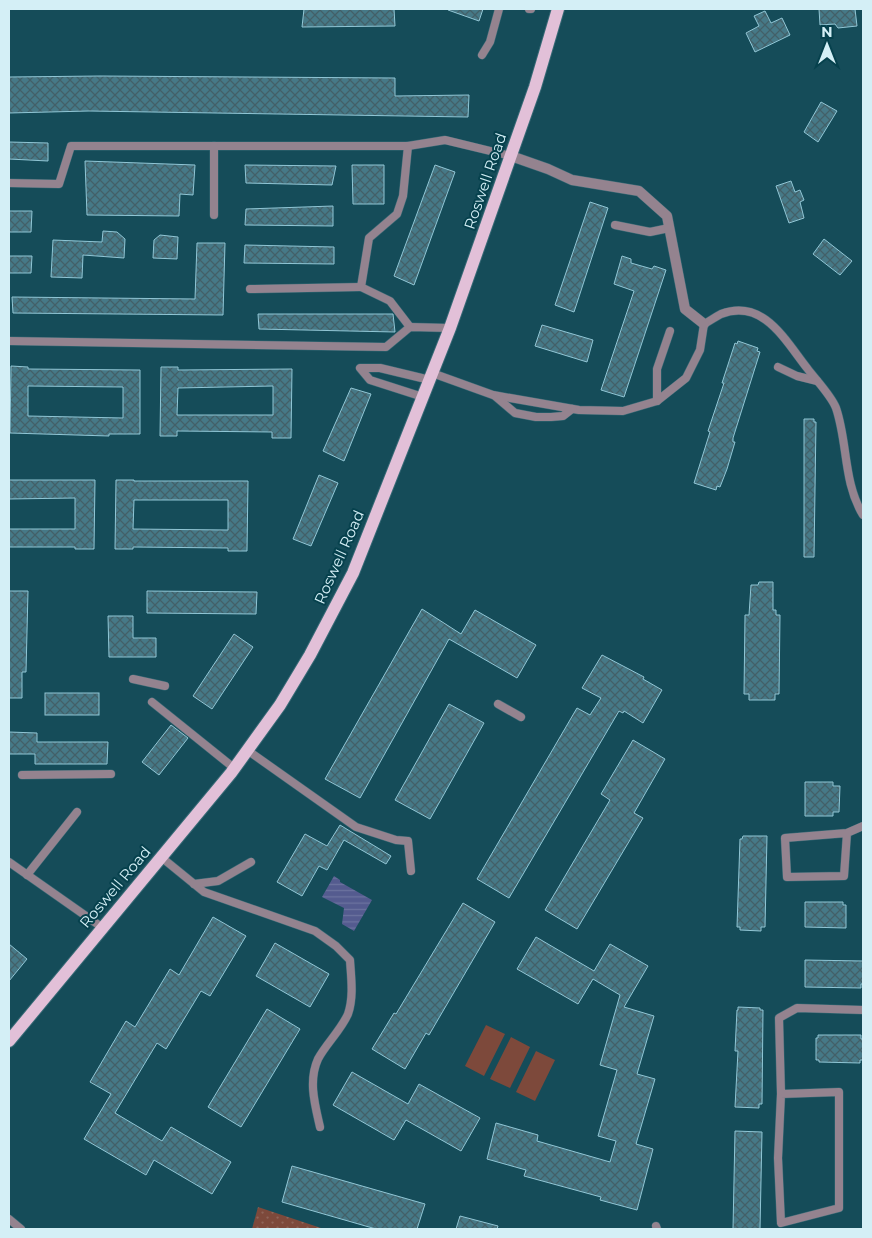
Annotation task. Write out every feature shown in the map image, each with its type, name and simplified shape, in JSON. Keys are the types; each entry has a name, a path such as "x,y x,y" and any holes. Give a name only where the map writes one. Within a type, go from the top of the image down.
{"main road":[{"name":"Roswell Road","path":"9,1041 234,768 280,705 305,663 353,573 450,328 535,87 558,9"}],"street":[{"path":"511,156 572,180 639,191 667,216 685,309 704,324"}],"lane":[{"path":"482,55 490,42 499,9"},
{"path":"9,183 59,184 71,146 408,146 445,140 511,156"},
{"path":"214,146 214,215"},
{"path":"361,287 369,238 397,214 403,196 408,146"},
{"path":"615,224 650,232 669,228"},
{"path":"250,289 361,287 390,301 410,327"},
{"path":"424,397 370,380 360,368 380,368 431,377 493,394 572,409 622,411 657,401 686,378 700,350 704,324 721,314 736,311 755,313 775,326 835,405 841,424 846,467 854,495 863,515"},
{"path":"9,341 386,347 410,327 450,328"},
{"path":"657,401 658,369 670,331"},
{"path":"778,368 797,376 817,381"},
{"path":"493,394 515,413 536,417 563,416 572,409"},
{"path":"536,417 538,403"},
{"path":"133,679 165,686"},
{"path":"152,702 234,768"},
{"path":"498,704 521,717"},
{"path":"247,750 356,827 396,840 408,841 411,871"},
{"path":"22,775 111,774"},
{"path":"27,875 77,812"},
{"path":"846,833 844,876 787,878 785,838 846,833 863,826"},
{"path":"161,857 204,892 315,931 336,946 350,960 352,987 348,1013 318,1059 313,1076 312,1094 320,1128"},
{"path":"9,862 103,928"},
{"path":"194,884 218,881 251,862"},
{"path":"781,1094 838,1092 840,1156 839,1208 781,1223 778,1158 781,1094 779,1018 797,1008 863,1010"},
{"path":"9,1219 21,1229"}],"shaded area":[{"path":"486,1025 505,1034 484,1076 465,1066"},
{"path":"511,1037 530,1047 510,1088 490,1079"},
{"path":"536,1051 555,1060 535,1101 516,1092"},
{"path":"258,1207 324,1229 252,1229"}],"water":[{"path":"334,876 340,882 372,900 354,931 342,924 344,908 322,897"}],"building":[{"path":"304,9 394,9 395,26 302,27"},
{"path":"448,9 483,9 479,21"},
{"path":"819,9 855,9 857,26 838,28 835,24 820,25"},
{"path":"765,11 771,23 782,18 790,35 755,52 746,33 759,26 754,16"},
{"path":"9,77 395,78 395,96 469,95 468,117 89,111 9,113"},
{"path":"821,102 837,111 818,142 804,132"},
{"path":"9,142 48,143 48,161 9,159"},
{"path":"85,161 195,165 193,195 180,194 179,216 87,215"},
{"path":"245,165 336,166 332,185 246,183"},
{"path":"352,165 384,165 384,204 353,204"},
{"path":"435,165 455,172 414,285 394,276"},
{"path":"791,181 795,192 800,190 804,200 800,202 804,218 789,223 776,186"},
{"path":"590,202 608,208 574,312 555,305"},
{"path":"333,206 333,226 245,225 246,209"},
{"path":"9,211 32,211 31,232 9,232"},
{"path":"103,231 117,232 125,239 124,258 83,255 82,278 51,277 53,240 102,242"},
{"path":"160,235 178,237 177,259 153,258 154,240"},
{"path":"824,239 852,261 840,275 813,254"},
{"path":"197,243 225,243 223,315 13,313 12,297 195,299"},
{"path":"245,245 334,247 334,264 244,263"},
{"path":"9,256 32,256 31,273 9,273"},
{"path":"622,256 631,259 631,263 652,269 654,266 666,270 624,397 601,390 634,291 614,284"},
{"path":"258,314 393,314 395,332 259,329"},
{"path":"542,325 593,340 587,362 535,346"},
{"path":"738,341 758,348 757,351 760,352 733,438 733,442 735,442 727,469 720,487 717,486 716,490 694,483 710,432 708,431 724,383 722,383 735,343 737,344"},
{"path":"11,366 28,367 28,369 140,370 140,434 109,434 109,436 10,433","holes":["28,386 123,387 123,418 28,416"]},
{"path":"161,367 178,367 178,370 292,369 291,438 272,438 272,432 177,431 177,436 160,436","holes":["273,386 273,415 177,415 178,388"]},
{"path":"351,388 371,394 344,461 323,451"},
{"path":"804,419 814,419 814,422 816,422 814,557 804,557"},
{"path":"319,475 338,483 311,546 293,539"},
{"path":"9,480 95,480 94,549 75,549 75,547 9,547 9,529 75,529 75,498 9,499"},
{"path":"116,480 248,481 247,551 228,551 228,548 133,547 133,549 115,549","holes":["134,500 228,500 228,530 133,529"]},
{"path":"759,582 773,582 773,610 776,610 776,615 780,615 779,694 775,694 775,700 749,700 749,694 744,694 745,615 749,615 751,585 758,585"},
{"path":"9,591 28,591 26,672 22,672 22,698 9,698"},
{"path":"147,591 257,592 256,614 147,613"},
{"path":"422,609 461,634 475,610 536,645 517,678 449,639 360,798 325,779"},
{"path":"108,616 133,616 133,638 156,638 156,657 109,657"},
{"path":"234,634 253,647 212,709 193,696"},
{"path":"602,655 644,677 643,679 662,690 643,723 624,711 623,713 619,711 509,898 477,879 577,708 590,715 601,698 582,688"},
{"path":"45,693 99,693 99,715 45,715"},
{"path":"449,704 484,723 430,819 395,800"},
{"path":"171,725 188,738 159,775 142,762"},
{"path":"9,732 37,733 37,742 108,742 107,764 35,764 35,754 9,754"},
{"path":"633,740 665,759 634,813 643,818 577,929 545,910 610,800 601,794"},
{"path":"805,782 833,782 833,786 840,786 839,812 833,812 833,816 805,816"},
{"path":"340,825 391,856 386,864 344,840 327,870 319,866 302,896 277,882 305,834 327,846"},
{"path":"743,836 767,836 765,927 761,927 761,931 740,930 740,927 737,927 740,839"},
{"path":"805,902 843,902 843,905 846,905 846,928 805,927"},
{"path":"463,903 495,922 429,1035 426,1033 405,1069 372,1049 394,1013 396,1014"},
{"path":"213,917 246,936 210,996 201,991 166,1049 157,1043 115,1113 162,1141 171,1127 231,1162 212,1194 154,1160 146,1175 84,1139 111,1094 90,1082 126,1021 135,1027 170,969 179,975"},
{"path":"536,937 594,971 610,944 648,966 624,1007 654,1016 637,1074 655,1079 636,1144 653,1149 637,1210 600,1200 601,1197 524,1176 526,1170 487,1159 496,1123 538,1135 537,1141 610,1162 616,1141 598,1136 617,1070 600,1065 620,995 593,979 578,1004 517,969"},
{"path":"275,943 329,974 310,1007 256,976"},
{"path":"9,944 27,959 9,981"},
{"path":"805,960 863,961 863,984 861,984 861,988 805,987"},
{"path":"738,1007 760,1008 760,1010 763,1010 762,1104 759,1104 759,1108 735,1107 738,1051 735,1051"},
{"path":"267,1009 300,1029 241,1127 208,1107"},
{"path":"818,1035 861,1035 861,1039 863,1039 863,1060 860,1060 860,1063 819,1062 819,1060 816,1060 816,1038 818,1038"},
{"path":"352,1072 408,1104 419,1084 480,1118 461,1151 406,1120 394,1140 333,1105"},
{"path":"735,1131 762,1132 760,1229 733,1229"},
{"path":"292,1166 425,1204 417,1229 376,1229 282,1202"},
{"path":"460,1216 498,1226 497,1229 456,1229"}]}
